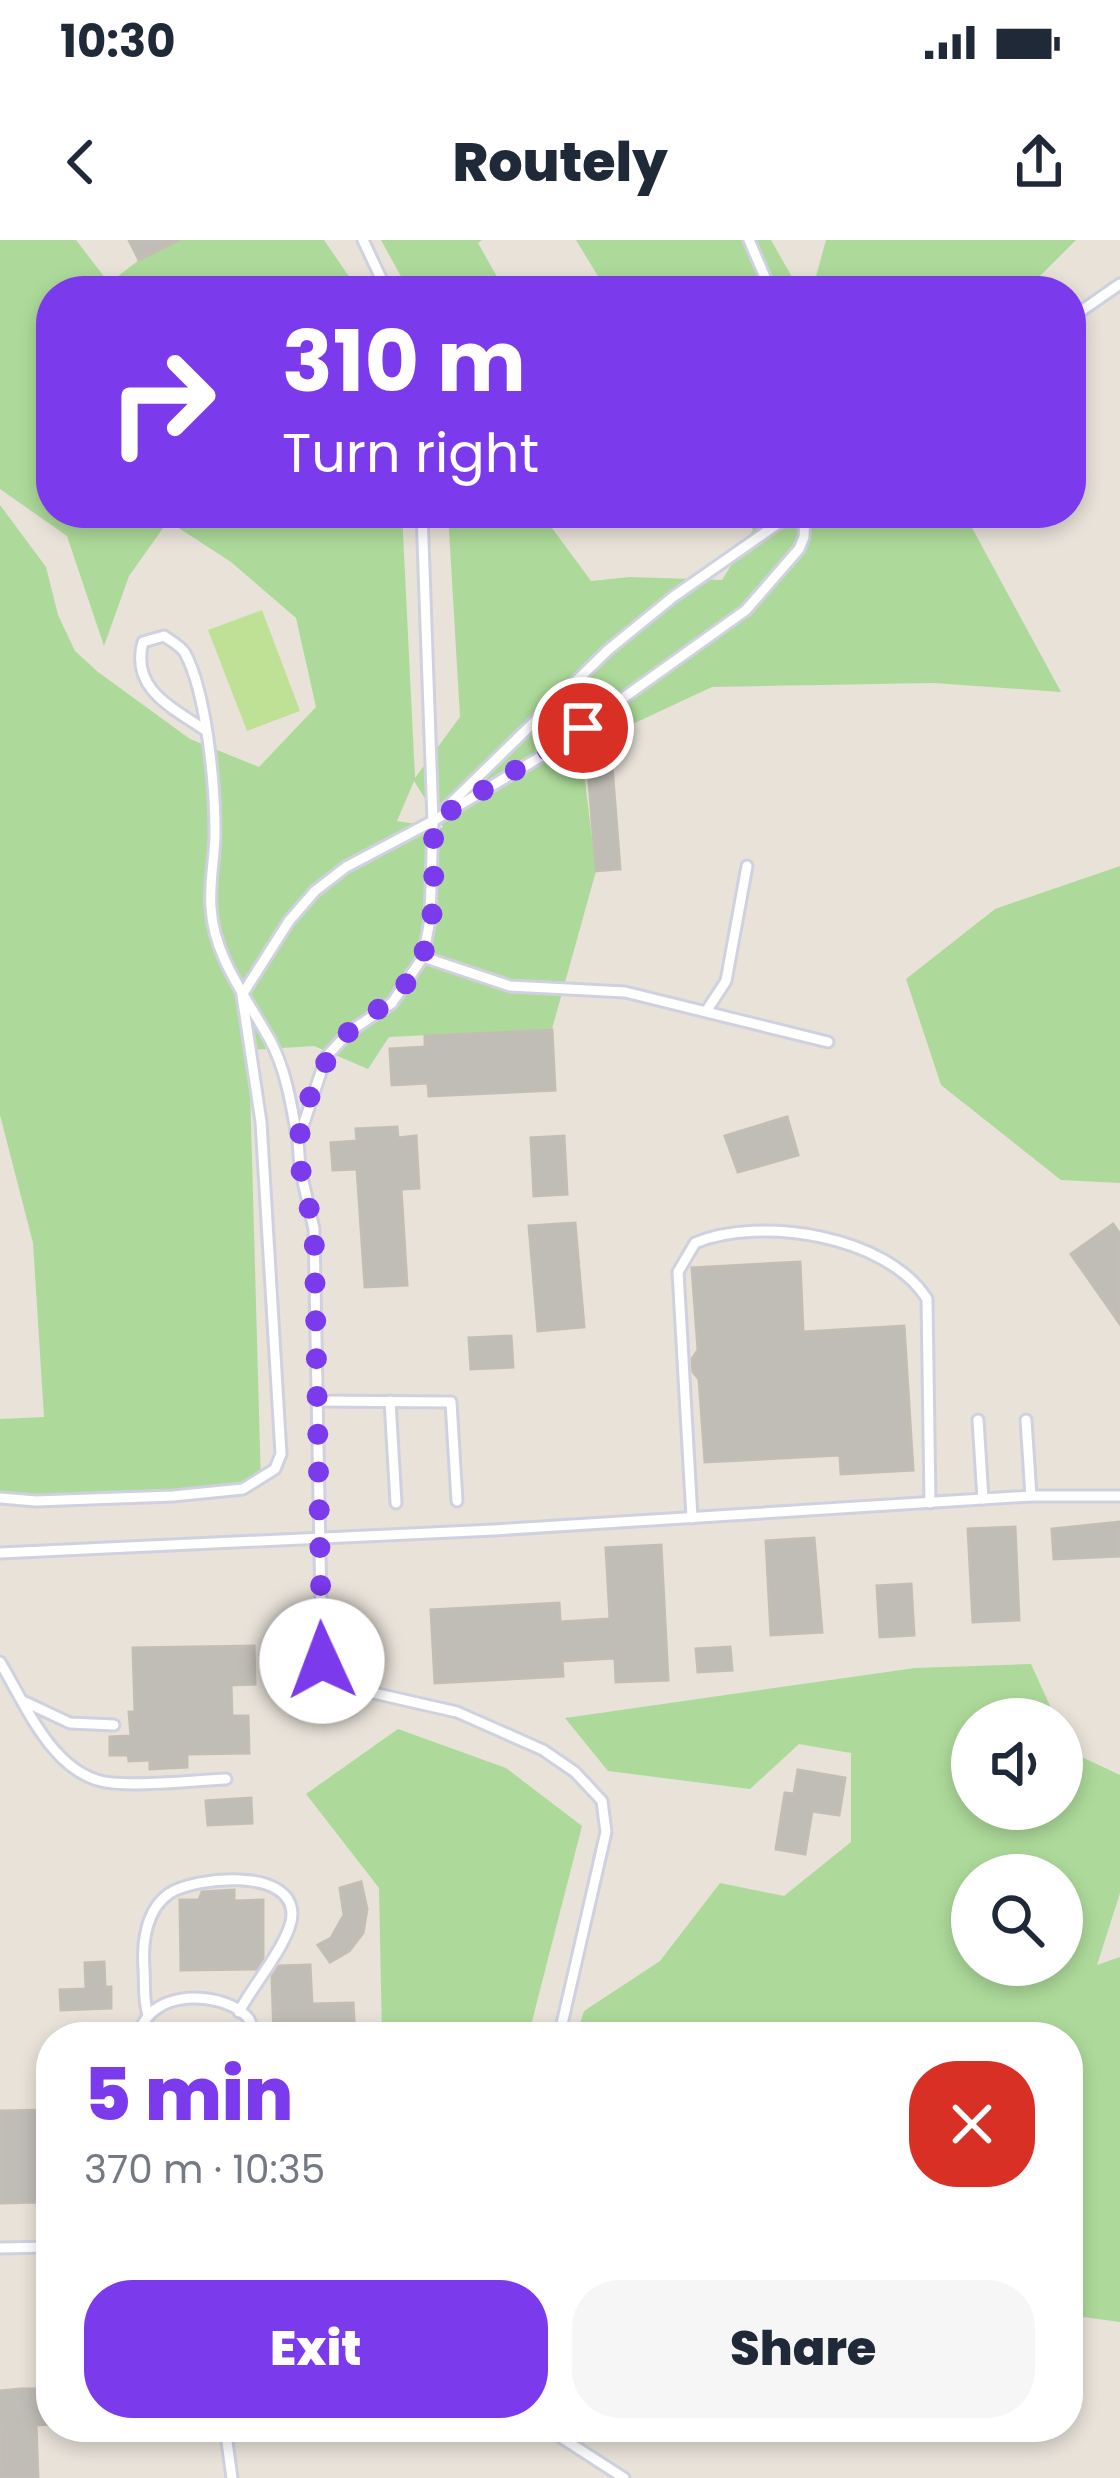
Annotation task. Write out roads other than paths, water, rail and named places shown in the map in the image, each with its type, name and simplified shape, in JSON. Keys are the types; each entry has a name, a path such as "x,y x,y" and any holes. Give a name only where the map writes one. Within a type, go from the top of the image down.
{"lane":[{"path":"364,240 380,276"},
{"path":"749,240 765,276"},
{"path":"1086,308 1120,284"},
{"path":"298,1141 326,1057 349,1032 392,1003 423,957 430,920 434,821 423,528"},
{"path":"434,821 608,650 673,597 772,528"},
{"path":"0,1498 172,1496 243,1489 275,1469 281,1454 261,1122 242,994 289,921 315,891 346,867 434,821 583,728 746,610 799,549 804,528"},
{"path":"205,730 146,685 138,660 143,642 164,636 184,649 205,730 213,772 211,909 222,952 288,1084 314,1228 320,1614 326,1670 332,1680 347,1687 457,1712 543,1750 575,1772 602,1801 606,1832 562,2022"},
{"path":"707,1010 725,981 747,866"},
{"path":"423,957 510,986 625,992 828,1042"},
{"path":"692,1518 678,1272 695,1243 738,1231 809,1233 834,1240 895,1267 917,1283 927,1299 930,1502"},
{"path":"316,1401 451,1402 457,1502"},
{"path":"390,1402 396,1503"},
{"path":"978,1420 982,1499"},
{"path":"1026,1420 1030,1496"},
{"path":"0,1553 1030,1496 1120,1496"},
{"path":"320,1614 298,1624 271,1646 271,1665 280,1681 347,1687"},
{"path":"298,1624 321,1639"},
{"path":"0,1662 52,1748 77,1770 107,1783 226,1779"},
{"path":"308,1687 326,1670"},
{"path":"23,1701 70,1724 114,1724"},
{"path":"148,2015 142,1946 149,1920 167,1894 192,1884 242,1879 276,1889 289,1900 292,1914 284,1942 239,2012"},
{"path":"144,2022 164,2002 194,1998 230,2005 250,2022"},
{"path":"0,2248 36,2247"},
{"path":"226,2442 232,2478"},
{"path":"568,2442 624,2478"}]}
